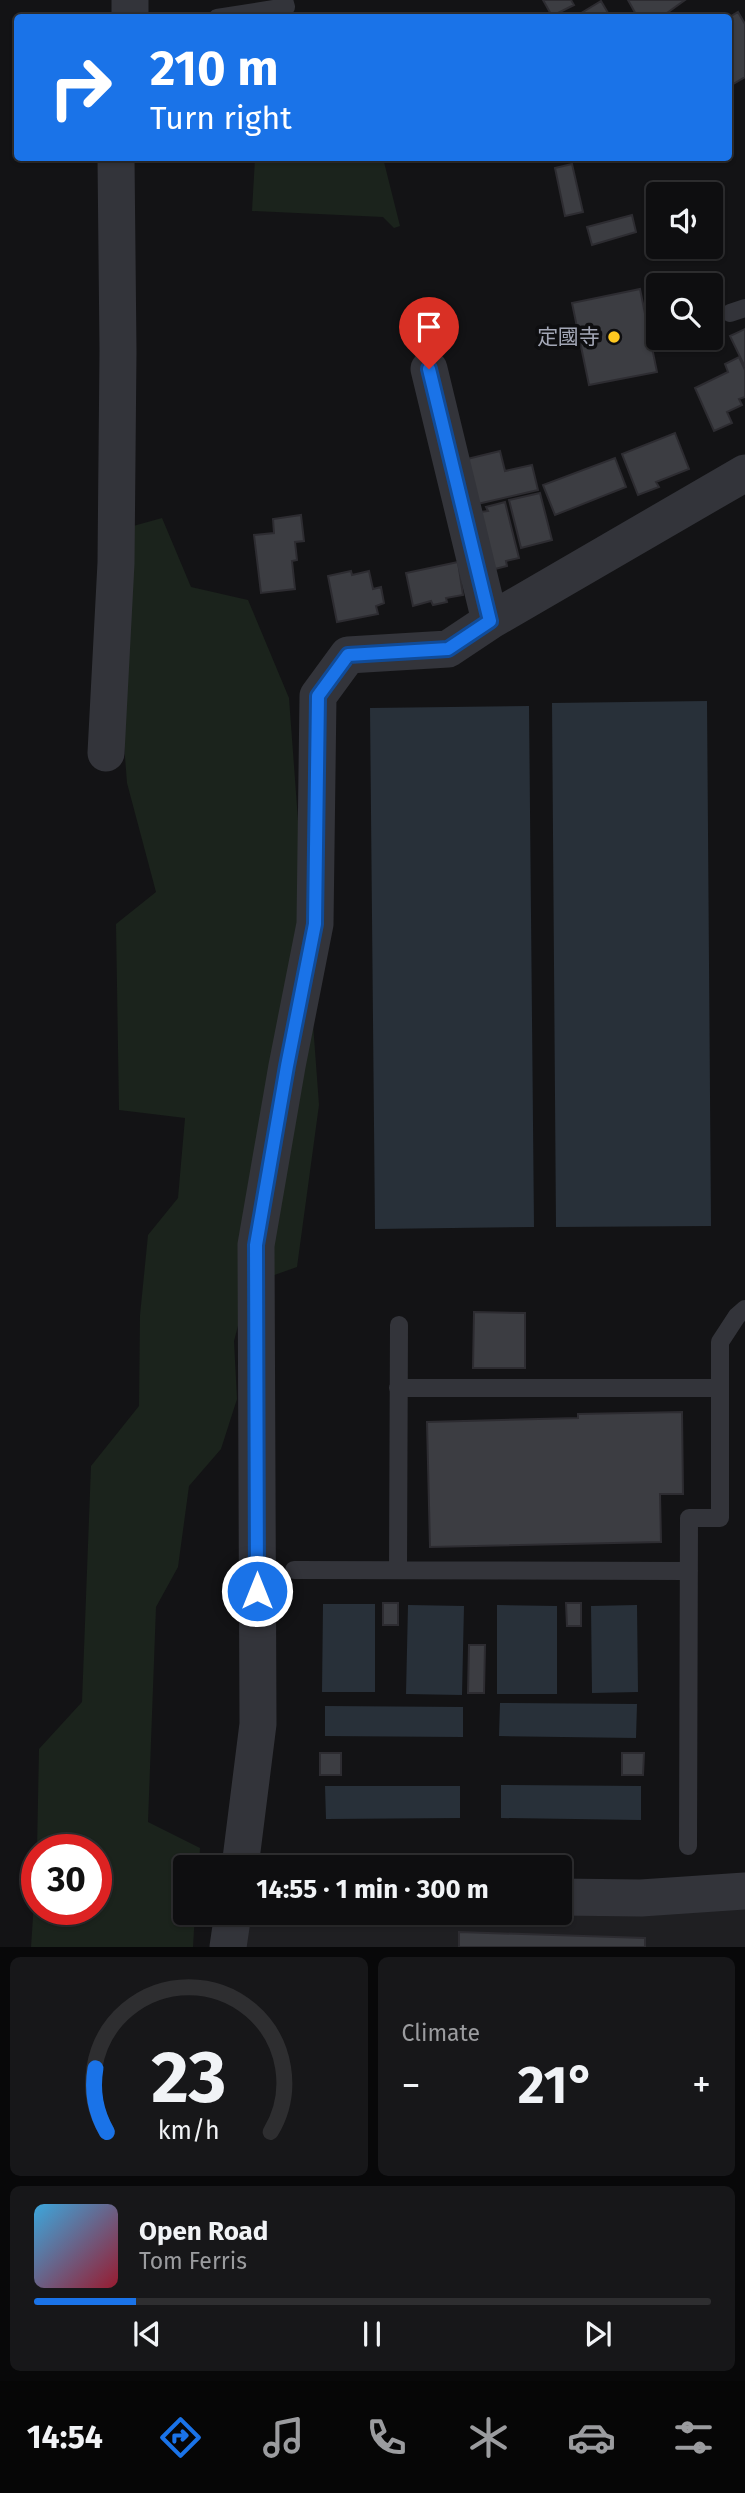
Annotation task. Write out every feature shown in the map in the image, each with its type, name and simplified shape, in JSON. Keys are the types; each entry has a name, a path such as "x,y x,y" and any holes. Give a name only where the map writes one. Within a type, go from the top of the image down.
{"street":[{"path":"106,752 116,563 116,161"},
{"path":"429,369 490,621"},
{"path":"242,1855 258,1724 256,1245 315,924 318,696 348,655 448,649 490,621 745,473"},
{"path":"572,1897 641,1898 745,1891"},
{"path":"228,1947 231,1925"}],"lane":[{"path":"241,14 286,7 284,0"},
{"path":"688,1846 689,1518 720,1518 720,1342 737,1316 745,1309"},
{"path":"398,1325 398,1570"},
{"path":"398,1388 720,1388"},
{"path":"293,1570 689,1571"}],"shaded area":[{"path":"255,161 384,161 400,226 394,228 383,217 252,211"},
{"path":"162,518 191,587 248,600 289,698 319,1105 297,1267 249,1284 234,1341 237,1399 221,1449 189,1486 178,1567 156,1607 148,1822 200,1848 200,1855 173,1855 173,1925 194,1925 193,1947 31,1947 32,1925 112,1925 112,1834 37,1834 39,1749 82,1702 91,1466 139,1406 140,1315 148,1235 178,1198 185,1118 119,1110 116,924 156,892 127,783 108,533"},
{"path":"707,701 711,1226 556,1227 552,703"},
{"path":"529,706 534,1227 375,1229 370,708"},
{"path":"323,1604 375,1604 375,1692 322,1692"},
{"path":"408,1605 464,1606 462,1695 406,1694"},
{"path":"497,1605 557,1606 557,1694 497,1694"},
{"path":"637,1605 638,1692 592,1693 591,1606"},
{"path":"500,1703 637,1704 636,1738 499,1736"},
{"path":"325,1706 463,1707 463,1737 325,1736"},
{"path":"501,1785 641,1786 641,1820 501,1818"},
{"path":"325,1786 460,1786 460,1818 326,1819"},
{"path":"745,1907 745,1947 240,1947 241,1925 572,1925 572,1914"}],"building":[{"path":"543,0 571,0 574,5 556,14 551,14"},
{"path":"628,0 685,0 666,14 636,14"},
{"path":"601,1 609,14 580,14"},
{"path":"738,12 745,24 745,77 732,85 732,16"},
{"path":"572,164 583,212 565,216 555,168"},
{"path":"632,215 636,232 592,245 587,227"},
{"name":"定國寺","path":"640,289 646,318 646,350 652,350 657,372 589,385 572,303"},
{"path":"745,329 745,367 730,336"},
{"path":"739,357 745,370 745,397 739,399 742,405 727,412 732,423 714,431 695,388 728,372 725,364"},
{"path":"675,433 689,469 656,482 659,487 638,495 622,454"},
{"path":"500,451 505,471 532,465 538,490 473,505 463,460"},
{"path":"615,458 626,487 555,515 543,485"},
{"path":"540,493 552,540 521,548 509,500"},
{"path":"505,502 519,558 506,561 507,566 491,570 480,512 488,511 486,507"},
{"path":"301,515 304,541 295,542 297,560 292,561 295,589 261,593 254,535 274,533 273,519"},
{"path":"458,562 463,595 446,598 447,602 433,605 431,601 413,606 406,573"},
{"path":"351,571 352,575 369,571 373,589 381,587 384,603 376,606 378,614 337,622 328,576"},
{"path":"474,1312 525,1313 525,1368 473,1368"},
{"path":"682,1412 683,1494 660,1494 661,1542 430,1547 427,1422"},
{"path":"383,1603 398,1603 398,1625 383,1625"},
{"path":"566,1603 581,1603 581,1626 567,1626"},
{"path":"469,1645 485,1645 484,1693 468,1693"},
{"path":"320,1753 341,1753 341,1775 320,1775"},
{"path":"622,1753 644,1753 643,1775 622,1775"},
{"path":"459,1932 645,1938 645,1947 459,1947"}],"place":[{"name":"定國寺","path":"614,337"}],"route":[{"path":"257,1591 256,1245 315,924 318,696 348,655 448,649 490,621 429,369"}]}
